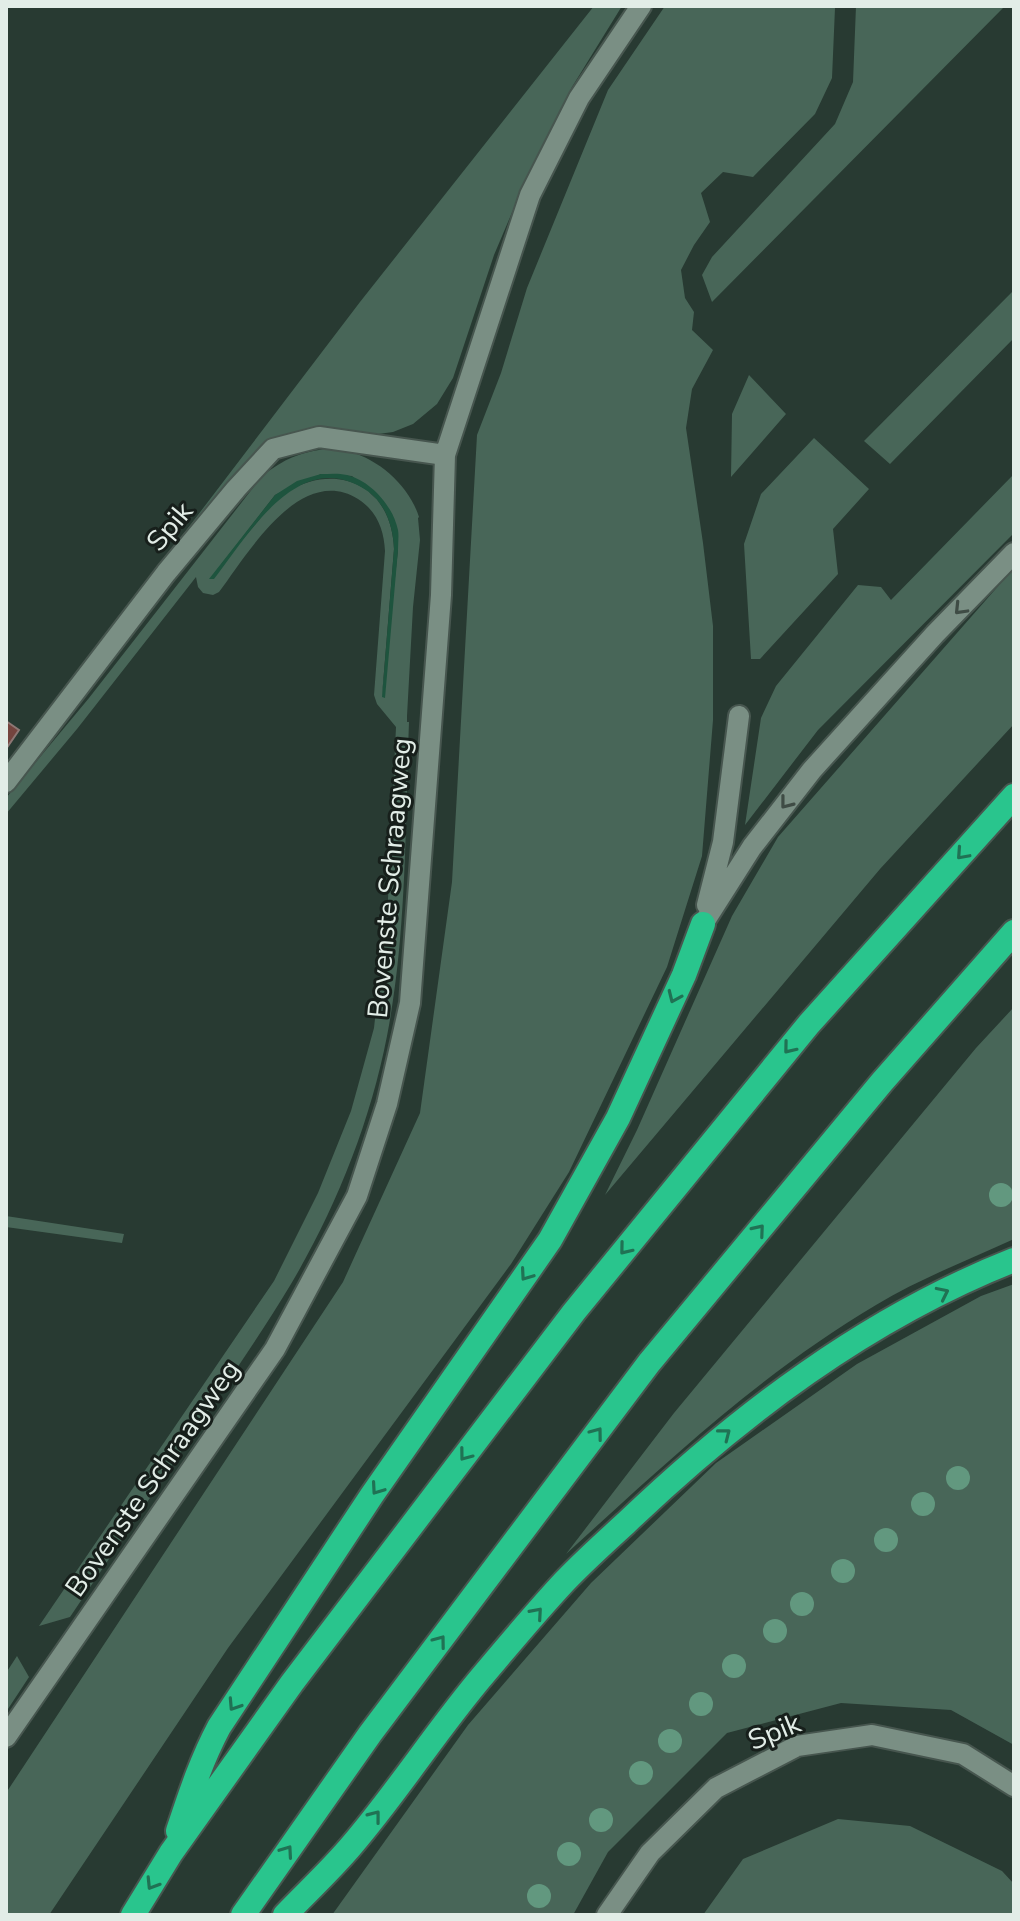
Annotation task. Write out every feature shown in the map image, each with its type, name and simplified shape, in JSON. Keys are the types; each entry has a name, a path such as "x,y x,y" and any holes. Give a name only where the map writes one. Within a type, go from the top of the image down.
{"highway":[{"path":"133,1915 171,1853 292,1683 574,1312 809,1024 1014,796"},
{"path":"171,1853 195,1778 219,1727 372,1495 550,1240 618,1118 684,975 703,924"},
{"path":"243,1915 370,1734 649,1363 882,1082 1014,932"},
{"path":"285,1915 351,1847 483,1676 565,1581 666,1485 800,1377 862,1336 914,1307 1014,1260"}],"street":[{"name":"Bovenste Schraagweg","path":"6,1737 275,1349 357,1196 387,1104 410,1003 441,595 445,455 530,195 579,98 641,6"},
{"name":"Spik","path":"6,782 166,573 273,449 319,437 445,455"},
{"path":"703,924 752,847 812,770 935,634 1014,553"},
{"path":"703,924 723,842 739,716"},
{"name":"Spik","path":"607,1915 650,1853 716,1788 797,1746 872,1735 963,1754 1014,1786"}],"shaded area":[{"path":"594,6 622,6 572,87 530,170 494,255 453,378 437,404 413,424 393,432 289,437 153,574 360,302"},
{"path":"665,6 835,8 832,78 815,114 753,177 723,172 701,193 710,222 681,270 685,298 694,312 692,330 713,350 692,389 686,428 713,626 713,720 702,856 667,967 569,1172 511,1264 228,1648 49,1915 6,1915 6,1793 343,1282 420,1113 452,882 477,435 501,373 527,288 608,90"},
{"path":"856,6 1005,6 712,302 702,275 712,257 835,124 853,82"},
{"path":"1014,290 1014,338 890,464 864,441"},
{"path":"749,375 786,414 731,477 732,414"},
{"path":"814,438 869,489 833,529 838,574 760,659 751,659 744,544 761,494"},
{"path":"324,449 350,452 373,461 401,486 419,517 407,716 402,919 394,997 380,1069 361,1133 337,1195 281,1301 70,1617 39,1626 274,1281 318,1193 351,1111 374,1028 388,899 396,727 377,704 374,695 385,551 375,515 358,499 337,491 316,493 277,518 219,592 213,595 203,593 196,577 6,814 6,798 89,698 263,475 292,458","holes":["321,474 352,476 368,491 351,482 324,479 289,491 270,507 210,579 275,495","376,499 392,514 398,550 382,696 394,549 386,513"]},
{"path":"321,474 347,475 364,483 386,504 398,530 385,698 382,697 394,549 386,513 369,492 337,479 315,480 295,489 276,503 214,579 209,579 275,495 297,481"},
{"path":"1014,474 1014,533 818,730 745,825 761,718 776,686 858,585 881,587 891,600"},
{"path":"1014,568 1014,724 880,869 605,1195 732,916 778,837"},
{"path":"1014,1007 1014,1239 892,1296 793,1360 715,1422 566,1554 674,1413 976,1048"},
{"path":"6,1216 124,1234 122,1243 6,1227"},
{"path":"1014,1284 1014,1745 951,1710 841,1703 727,1733 608,1852 573,1915 332,1915 468,1725 591,1583 716,1463 857,1364 981,1296"},
{"path":"17,1656 29,1677 6,1712 6,1673"},
{"path":"838,1819 910,1826 1002,1871 1014,1884 1014,1911 1011,1915 703,1915 743,1859"}],"building":[{"path":"6,721 19,730 6,749"}]}
